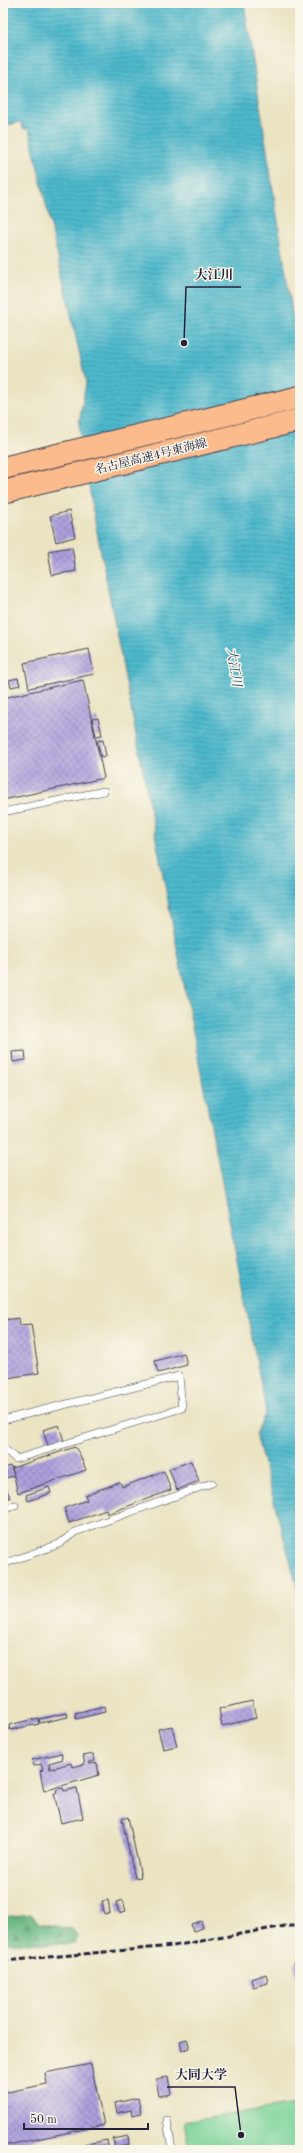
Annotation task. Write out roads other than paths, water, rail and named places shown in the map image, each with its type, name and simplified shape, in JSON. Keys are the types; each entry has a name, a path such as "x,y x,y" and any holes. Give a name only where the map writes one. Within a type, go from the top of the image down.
{"highway":[{"name":"名古屋高速4号東海線","path":"3,468 300,397"},
{"name":"名古屋高速4号東海線","path":"3,492 300,420"}],"lane":[{"path":"3,812 104,791"},
{"path":"3,1420 179,1376 182,1408 16,1459 3,1448"},
{"path":"3,1564 58,1544 75,1532 212,1483"},
{"path":"3,1510 14,1505"},
{"path":"167,2120 172,2150"}],"water":[{"path":"3,3 244,3 300,363 300,1598 256,1434 266,1411 93,511 79,424 86,382 29,129 23,129 21,122 3,126"}],"railway":[{"path":"3,1961 173,1946 285,1926 300,1926"}],"place":[{"name":"大江川","path":"184,343"},
{"name":"大同大学","path":"241,2135"}]}
